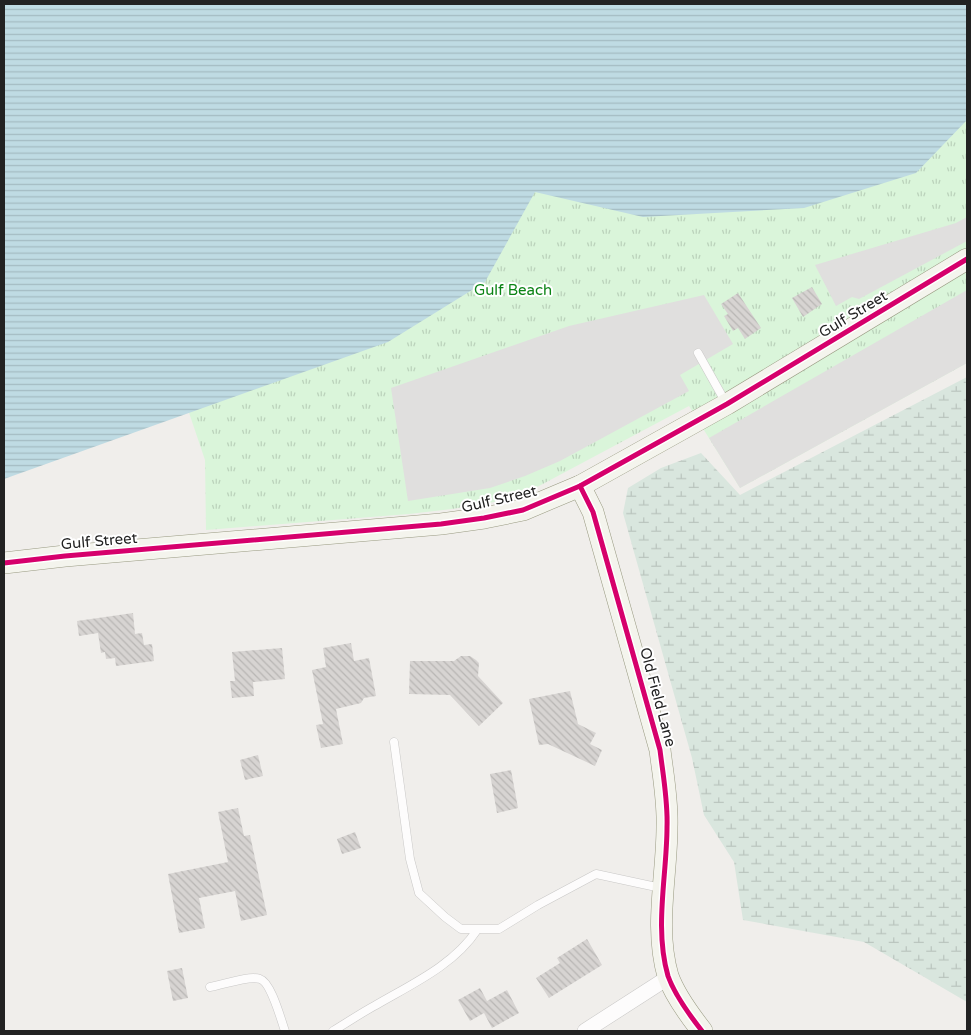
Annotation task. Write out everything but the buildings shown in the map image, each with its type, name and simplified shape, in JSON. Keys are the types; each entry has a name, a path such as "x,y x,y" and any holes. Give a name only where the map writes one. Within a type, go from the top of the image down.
{"main road":[{"name":"Gulf Street","path":"4,563 467,520 523,510 580,486 727,404 967,259"},
{"name":"Old Field Lane","path":"580,486 593,512 660,750 665,787 667,826 663,889 664,956 669,977 689,1014 702,1031"}],"street":[{"path":"585,1031 669,977"}],"lane":[{"path":"698,353 727,404"},
{"path":"394,742 410,860 419,893 461,929 499,929 538,905 596,874 663,889"},
{"path":"333,1031 405,989 458,954 477,930"},
{"path":"210,988 246,979 260,979 268,984 285,1031"}],"green space":[{"name":"Gulf Beach","path":"967,4 967,363 740,488 689,406 539,486 494,502 409,514 206,530 205,460 137,259"},
{"path":"967,377 967,1002 864,942 743,920 734,862 704,815 692,758 623,513 628,488 661,468 701,453 740,495"}],"shaded area":[{"path":"967,217 967,241 859,299 852,297 836,306 815,265 956,223"},
{"path":"967,290 967,363 740,488 709,438"},
{"path":"704,295 733,344 680,375 689,391 560,461 525,476 490,488 408,501 391,388 569,326"}],"water":[{"path":"4,4 967,4 967,120 916,173 804,208 643,217 535,192 485,282 388,342 4,479"}],"cycle path":[{"path":"4,563 65,556 441,524 523,510 580,486 727,404 967,259"},
{"path":"580,486 593,512 660,750 667,817 662,901 662,939 668,976 678,997 702,1031"}]}
